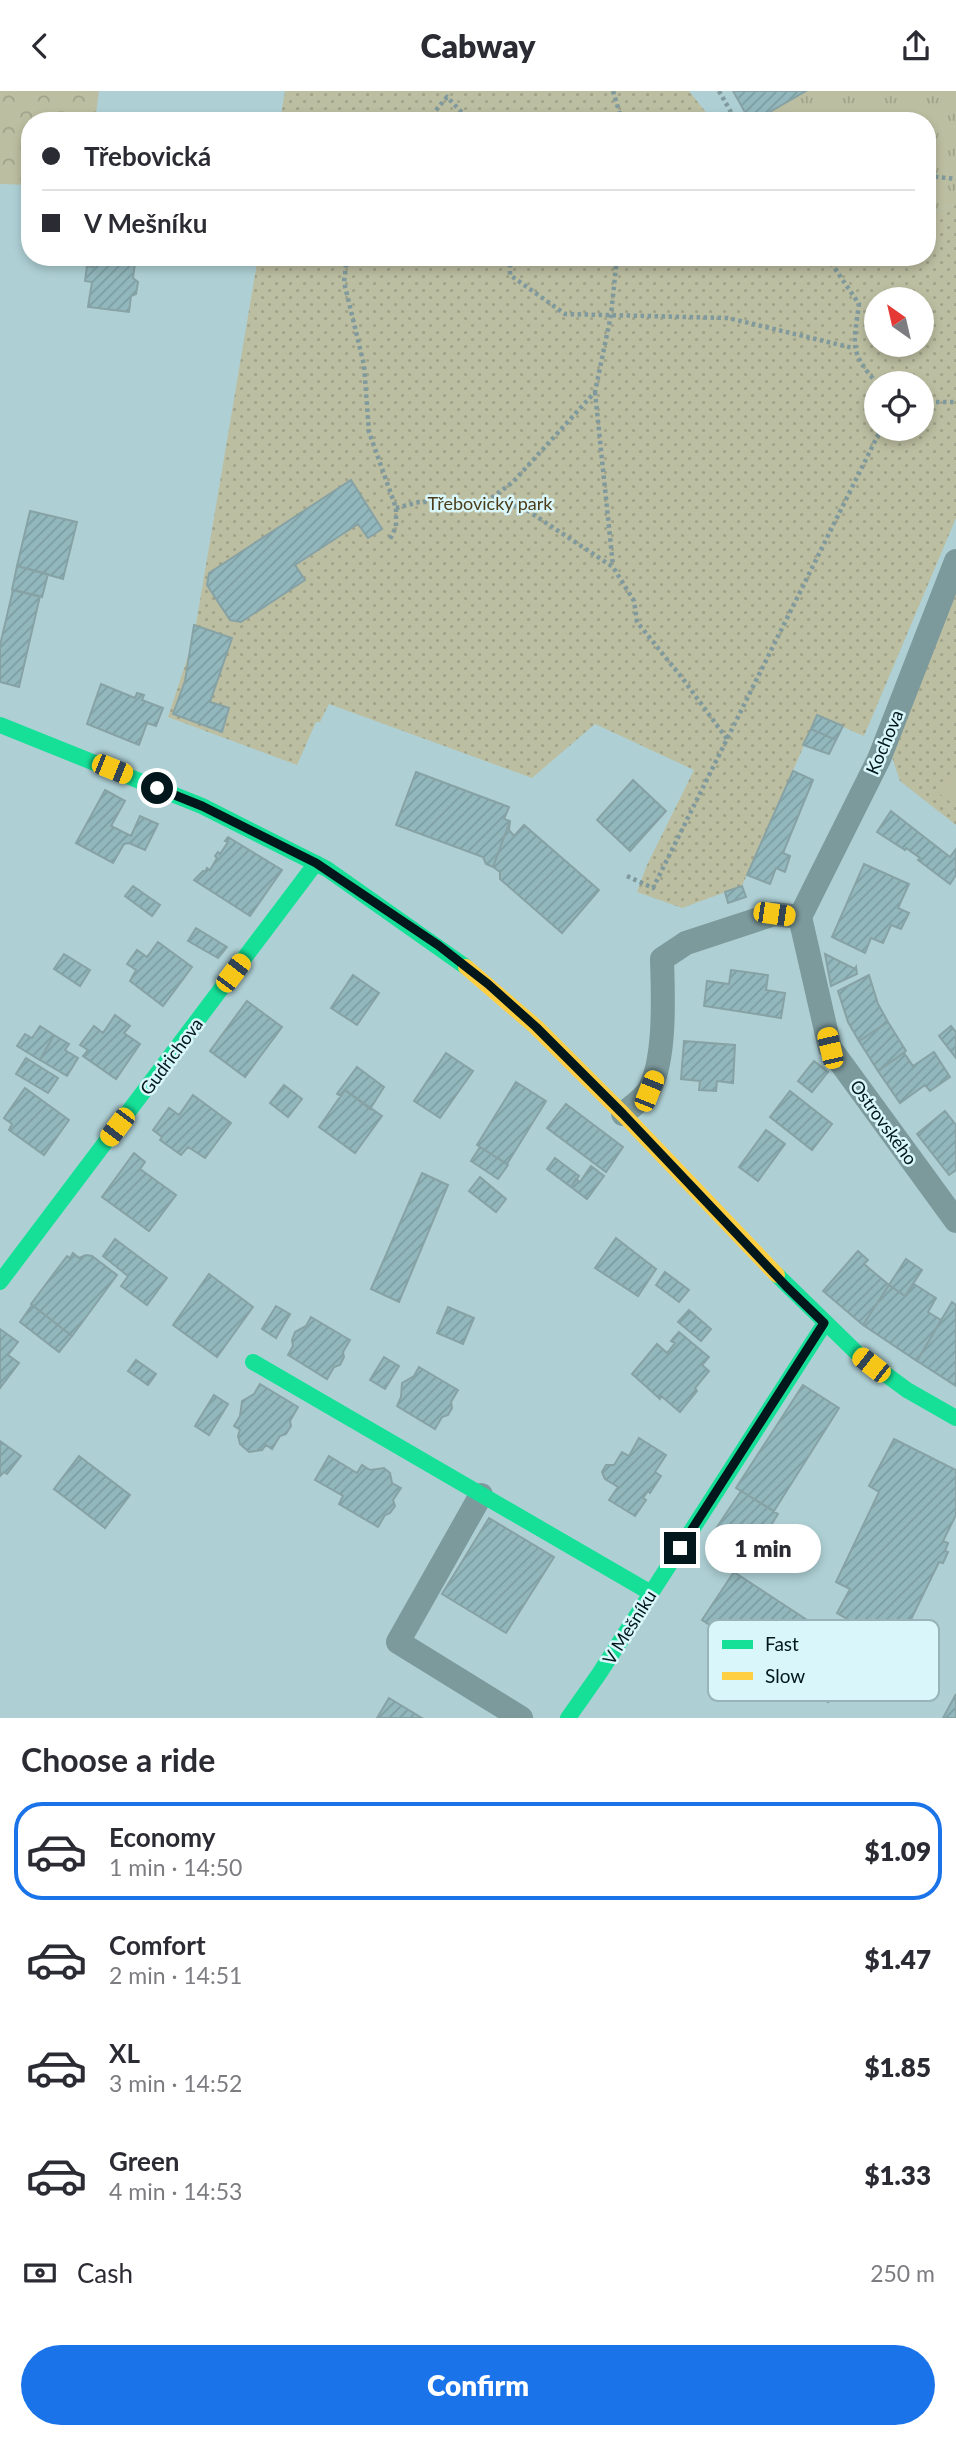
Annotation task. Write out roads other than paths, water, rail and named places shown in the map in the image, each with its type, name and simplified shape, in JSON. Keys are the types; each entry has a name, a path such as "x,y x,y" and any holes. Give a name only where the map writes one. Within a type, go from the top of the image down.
{"street":[{"name":"Kochova","path":"800,917 879,759 956,561"},
{"path":"0,725 202,806 316,863 438,945 488,984 536,1027 824,1323 885,1375 956,1418"},
{"name":"Gudrichova","path":"0,1282 316,863"},
{"path":"623,1114 649,1091 659,1067 662,959 686,943 774,914 800,917"},
{"name":"Ostrovského","path":"800,917 830,1048 956,1221"},
{"name":"V Mešníku","path":"568,1718 824,1323"},
{"path":"253,1362 650,1593"},
{"path":"481,1495 398,1642 521,1718"}],"park label":[{"name":"Třebovický park","path":"490,503"}]}
